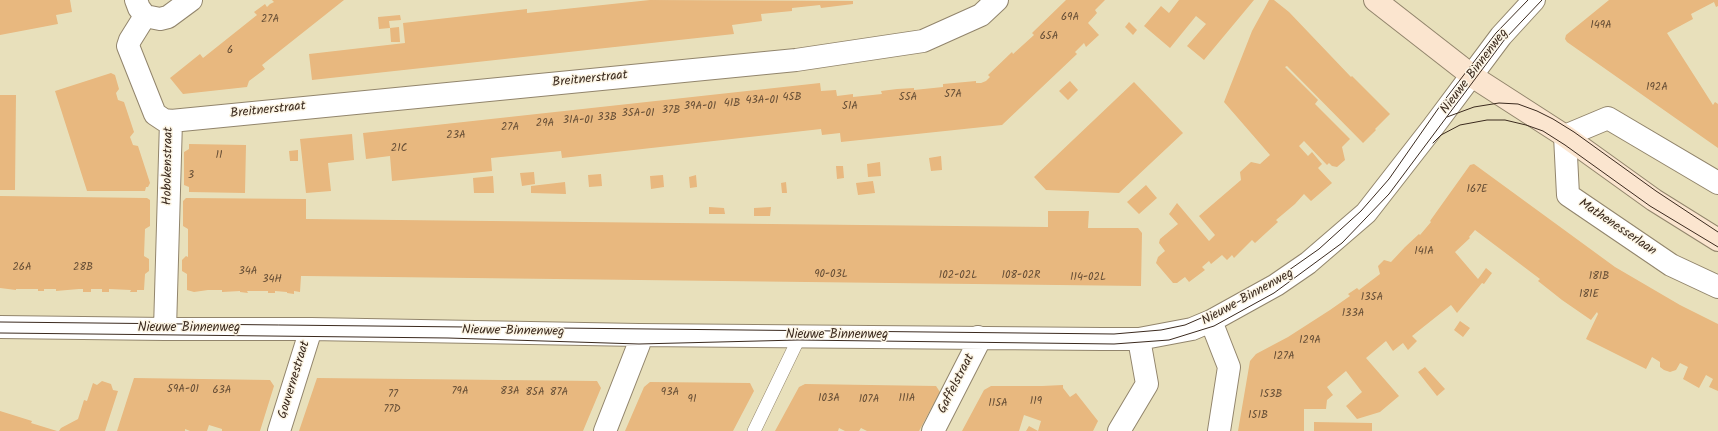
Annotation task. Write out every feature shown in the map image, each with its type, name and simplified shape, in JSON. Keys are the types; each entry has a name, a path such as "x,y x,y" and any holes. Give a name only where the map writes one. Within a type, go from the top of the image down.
{"street":[{"path":"140,8 160,19 168,17 191,0"},
{"name":"Breitnerstraat","path":"171,121 796,60 878,48 923,41 982,15 997,0"},
{"path":"1375,0 1471,74 1565,136 1654,200 1718,240"},
{"name":"Nieuwe Binnenweg","path":"0,327 311,329 639,335 978,336 1139,339 1192,329 1211,321 1276,285 1308,263 1366,213 1433,127 1471,74 1501,36 1534,0"},
{"name":"Hobokenstraat","path":"140,8 128,46 155,114 164,120 171,121 165,329"},
{"path":"1565,136 1608,118 1718,183"},
{"name":"Mathenesserlaan","path":"1565,136 1568,195 1671,265 1718,287"},
{"path":"1211,321 1229,367 1219,431"},
{"name":"Gouvernestraat","path":"279,431 311,329"},
{"path":"605,431 639,344 639,335"},
{"name":"Gaffelstraat","path":"933,431 978,343 978,336"},
{"path":"1120,431 1147,384 1139,339"}],"lane":[{"path":"754,431 798,340 798,335"}],"building":[{"path":"0,0 70,0 72,12 56,15 58,24 0,35"},
{"path":"272,0 344,0 262,65 265,69 249,81 247,87 183,94 170,78 200,54 203,58 257,15 254,12 265,4 267,7 274,2"},
{"path":"650,0 857,1 853,1 853,4 821,8 820,5 792,8 792,11 761,14 762,21 732,25 734,34 312,80 309,54 405,43 403,23 527,9 527,13"},
{"path":"1066,0 1105,0 1095,10 1097,13 1088,23 1099,35 1086,47 1084,43 1075,52 1077,54 1002,125 841,142 840,133 822,135 821,129 562,158 561,151 491,158 492,171 392,181 390,156 366,159 363,133 820,83 821,91 836,90 837,96 853,94 853,97 882,94 881,91 897,89 914,88 914,90 943,87 943,84 976,81 976,83 981,83 990,77 988,75 1012,52 1013,54 1034,35 1032,33"},
{"path":"1179,0 1254,0 1204,60 1187,46 1206,24 1196,16 1170,48 1144,26 1161,6 1169,13"},
{"path":"1269,0 1274,0 1289,12 1351,77 1352,76 1390,114 1363,143 1287,66 1285,67 1318,100 1315,104 1350,139 1342,147 1345,160 1337,167 1332,166 1329,163 1327,165 1304,141 1299,146 1308,156 1312,152 1322,164 1318,168 1332,183 1311,201 1304,194 1295,204 1276,220 1278,222 1255,243 1252,240 1234,258 1232,255 1227,260 1222,255 1211,264 1209,261 1202,267 1205,270 1189,282 1185,277 1177,283 1173,283 1156,263 1158,257 1165,251 1159,243 1160,239 1178,224 1169,214 1177,203 1209,241 1215,235 1199,216 1241,180 1240,172 1251,162 1260,164 1270,155 1224,102 1252,31"},
{"path":"1609,0 1718,0 1718,6 1716,7 1714,2 1691,14 1693,19 1667,33 1713,105 1715,102 1718,104 1718,148 1567,42 1565,39 1566,35"},
{"path":"400,15 401,20 389,21 390,28 379,29 378,17"},
{"path":"1129,22 1137,30 1133,35 1125,27"},
{"path":"399,27 400,42 391,42 390,28"},
{"path":"111,73 115,75 119,89 116,93 118,100 124,102 134,132 130,137 133,145 138,146 150,183 148,187 146,187 145,191 87,191 55,91"},
{"path":"1070,81 1078,90 1068,100 1059,91"},
{"path":"1134,82 1183,133 1119,193 1046,190 1034,177"},
{"path":"0,95 16,95 15,190 0,190"},
{"path":"352,134 354,160 328,163 331,191 306,193 300,139"},
{"path":"189,144 246,145 245,193 189,192 189,187 184,185 184,152 189,149"},
{"path":"298,150 298,161 290,161 289,151"},
{"path":"941,156 942,170 931,171 929,158"},
{"path":"880,162 881,176 868,177 867,164"},
{"path":"1474,164 1615,267 1680,305 1718,324 1718,391 1709,387 1713,379 1706,375 1699,388 1683,379 1688,367 1680,363 1676,370 1670,372 1660,367 1660,362 1652,357 1646,369 1586,339 1598,314 1597,312 1591,320 1562,300 1538,281 1540,279 1475,230 1469,237 1470,238 1455,252 1478,279 1486,268 1492,273 1484,284 1482,283 1457,313 1451,305 1412,336 1417,341 1408,350 1403,343 1393,351 1386,341 1366,358 1399,396 1380,412 1357,419 1346,406 1362,392 1346,371 1327,387 1333,395 1327,400 1326,409 1304,409 1304,431 1238,431 1250,361 1256,354 1288,337 1330,310 1350,296 1348,294 1357,288 1359,290 1380,274 1378,266 1384,260 1391,262 1405,247 1419,234 1420,235 1431,222 1430,221 1470,165"},
{"path":"836,166 843,166 844,178 837,179"},
{"path":"534,172 535,184 522,186 520,173"},
{"path":"601,174 602,186 589,187 588,175"},
{"path":"663,175 664,187 651,189 650,176"},
{"path":"696,175 697,187 690,188 689,177"},
{"path":"493,176 494,193 474,193 473,178"},
{"path":"873,181 875,193 858,195 856,183"},
{"path":"565,182 566,194 531,193 531,186"},
{"path":"786,182 787,193 782,193 781,183"},
{"path":"1146,185 1157,198 1139,214 1127,202"},
{"path":"0,196 147,198 150,200 150,226 145,229 144,256 149,259 149,271 145,274 144,290 130,292 131,290 109,289 109,292 102,292 102,289 91,289 91,292 83,292 83,289 56,291 56,289 44,289 44,291 38,291 38,289 16,290 0,288"},
{"path":"186,198 306,199 306,219 1048,227 1048,211 1089,211 1088,228 1138,228 1142,233 1141,286 301,276 300,292 294,291 294,294 275,291 275,293 268,293 268,291 247,291 248,293 240,291 222,292 222,290 194,292 187,290 187,274 182,271 182,260 186,256 188,257 188,229 183,226 183,201"},
{"path":"709,207 724,208 725,214 709,214"},
{"path":"771,207 770,216 754,216 754,208"},
{"path":"1460,321 1470,328 1463,337 1454,330"},
{"path":"1425,367 1445,389 1437,396 1418,372"},
{"path":"134,378 270,380 274,386 260,431 222,431 222,429 209,425 207,431 190,431 185,429 185,431 117,431"},
{"path":"317,378 597,381 601,388 583,431 299,431"},
{"path":"102,381 111,384 113,390 118,391 105,431 59,431 61,428 78,419 84,400 87,401 93,383 97,385"},
{"path":"650,382 750,383 754,391 733,431 625,431 644,387"},
{"path":"805,384 936,386 940,392 919,431 867,431 861,428 859,431 845,431 839,428 838,431 775,431 799,387"},
{"path":"1063,385 1063,388 1070,397 1076,393 1098,421 1093,431 1038,431 1041,421 1024,415 1019,431 962,431 984,390 991,386"},
{"path":"0,411 32,421 31,423 57,431 0,431"},
{"path":"1314,422 1372,423 1372,431 1314,431"},
{"path":"1029,426 1038,431 1026,431"}],"tram line":[{"path":"0,322 1114,334 1161,330 1185,325 1238,302 1272,282 1319,249 1361,211 1389,179 1440,106 1496,33 1528,0"},
{"path":"0,333 448,338 639,344 798,340 1114,344 1169,340 1214,326 1274,293 1342,243 1389,194 1505,39 1542,0"},
{"path":"1447,117 1474,107 1499,103 1518,104 1537,111 1574,132 1656,191 1718,232"},
{"path":"1433,143 1441,135 1460,125 1487,120 1505,120 1543,131 1650,206 1718,247"}]}
